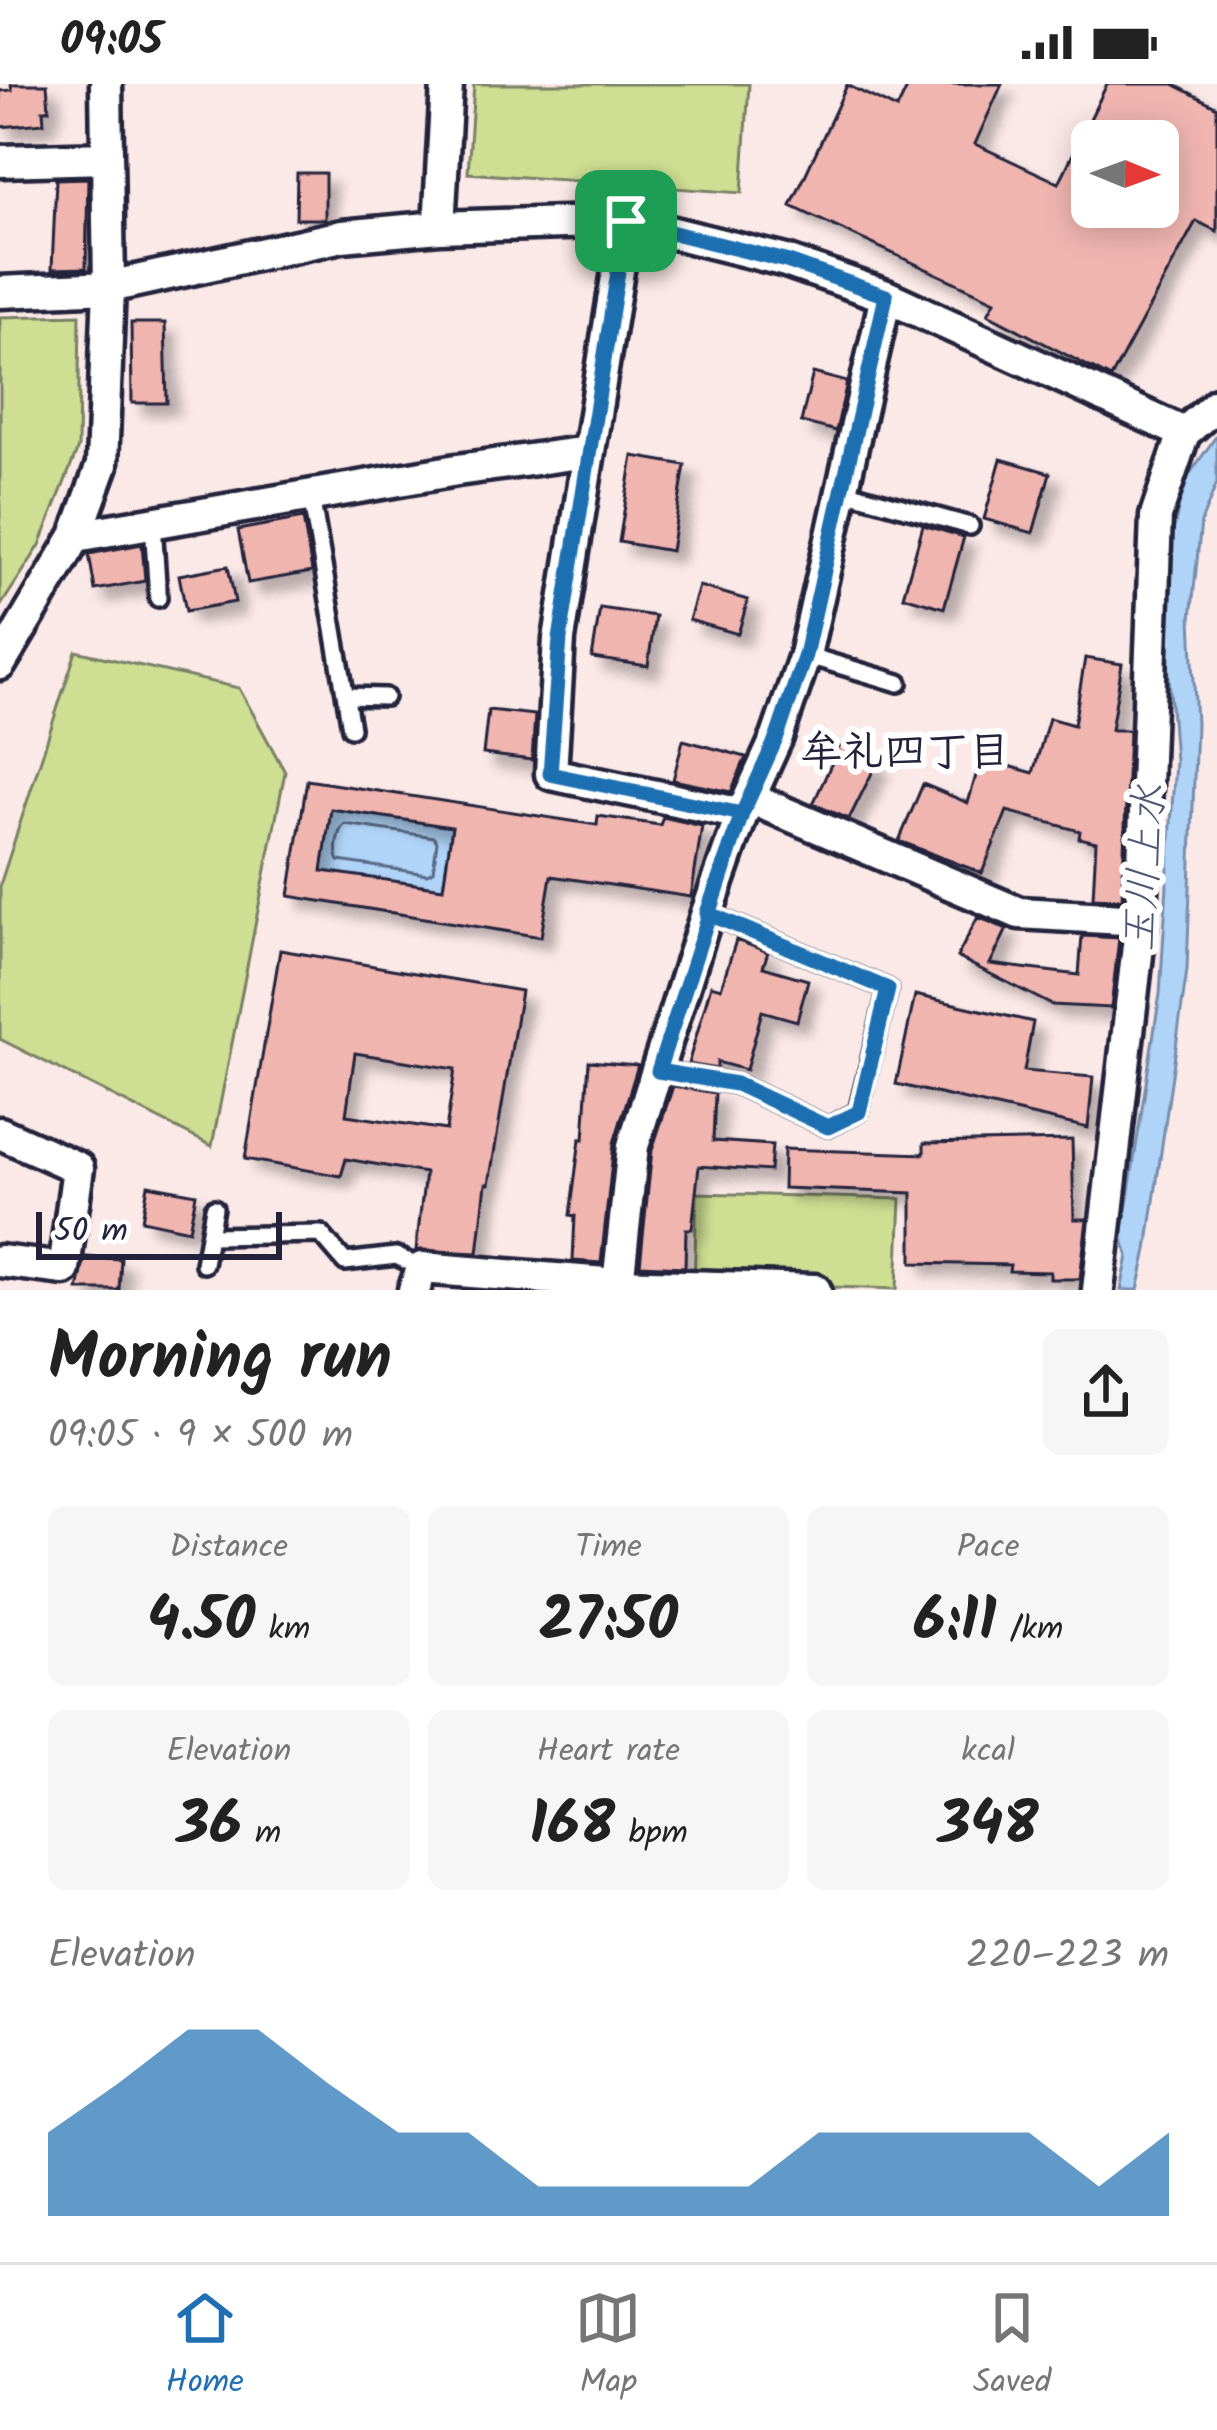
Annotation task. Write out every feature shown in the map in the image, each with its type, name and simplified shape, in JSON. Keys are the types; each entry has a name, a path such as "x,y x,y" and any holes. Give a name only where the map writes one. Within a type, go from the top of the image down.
{"street":[{"path":"0,664 76,536 102,465 109,287 106,84"},
{"path":"439,227 447,84"},
{"path":"0,161 106,158"},
{"path":"626,221 560,639 550,774 746,806 1019,913 1141,920"},
{"path":"0,292 109,287 342,236 439,227 626,221 786,261 886,296 1184,433"},
{"path":"618,1284 633,1146 707,913 805,655 886,296"},
{"path":"1098,1290 1141,920 1156,516 1184,433 1217,404"},
{"path":"76,536 587,452"},
{"path":"0,1133 78,1168 64,1269 0,1261"},
{"path":"418,1279 814,1290"}],"lane":[{"path":"842,490 970,526"},
{"path":"310,496 351,728"},
{"path":"153,524 158,598"},
{"path":"805,655 899,683"},
{"path":"346,696 385,698"},
{"path":"658,1071 736,1084 828,1127 859,1112 888,989 707,913"},
{"path":"204,1264 214,1208"},
{"path":"209,1236 321,1234 345,1262 396,1256 418,1279"}],"green space":[{"path":"474,84 749,84 742,193 468,173"},
{"path":"80,315 78,448 40,545 0,607 0,317"},
{"path":"76,651 239,688 285,772 212,1146 0,1039 0,885"},
{"path":"697,1193 901,1199 897,1289 694,1283"}],"water":[{"path":"1217,435 1217,483 1201,522 1191,618 1196,724 1187,970 1147,1250 1138,1290 1121,1290 1128,1256 1122,1236 1160,994 1175,761 1167,560 1184,482"},
{"path":"331,809 452,827 443,888 322,871"}],"building":[{"path":"11,84 47,84 49,110 43,110 44,123 0,127 0,91 12,90"},
{"path":"909,84 1002,84 975,144 1059,183 1071,158 1071,228 1179,228 1179,120 1090,120 1107,84 1173,84 1217,107 1217,231 1196,221 1111,378 988,314 995,301 791,206 847,85 897,109"},
{"path":"297,173 325,173 325,219 296,219"},
{"path":"88,178 86,268 52,269 56,179"},
{"path":"131,323 165,323 167,403 132,403"},
{"path":"813,373 847,382 836,431 801,422"},
{"path":"633,456 685,465 671,551 619,542"},
{"path":"1001,459 1050,473 1033,533 984,519"},
{"path":"303,518 312,572 248,583 238,530"},
{"path":"923,525 964,537 944,608 903,596"},
{"path":"142,544 145,581 95,590 89,554"},
{"path":"228,566 235,602 186,611 179,575"},
{"path":"699,586 748,600 738,634 689,620"},
{"path":"600,608 655,616 648,666 592,658"},
{"path":"1085,658 1122,664 1111,730 1129,730 1122,899 1093,898 1096,842 1079,838 1080,831 1007,811 982,873 899,841 923,784 968,803 981,758 1033,773 1049,718 1074,725"},
{"path":"488,710 535,715 532,760 483,754"},
{"path":"683,740 746,757 731,792 673,780"},
{"path":"840,745 877,763 849,819 813,804"},
{"path":"307,780 597,825 598,816 660,825 663,817 702,826 691,897 551,876 541,937 289,896","holes":["331,809 452,827 443,888 322,871"]},
{"path":"978,917 1007,929 990,964 1079,975 1082,936 1119,938 1111,1008 1052,1005 957,957"},
{"path":"736,940 768,952 763,967 808,980 797,1021 762,1011 746,1070 717,1062 717,1069 688,1064 711,985 721,988"},
{"path":"280,950 521,991 478,1253 416,1250 425,1173 346,1159 341,1176 245,1159","holes":["355,1053 455,1069 446,1130 346,1115"]},
{"path":"915,995 1033,1022 1024,1071 1093,1077 1088,1128 896,1084"},
{"path":"589,1061 638,1065 614,1143 601,1263 573,1261 575,1216 570,1215 580,1139 584,1139"},
{"path":"673,1086 715,1093 713,1141 772,1145 770,1171 699,1166 692,1229 686,1229 685,1267 640,1265 652,1150"},
{"path":"1072,1140 1074,1219 1087,1219 1080,1279 1009,1271 1010,1265 912,1263 912,1193 783,1188 784,1149 924,1154 924,1143"},
{"path":"148,1185 196,1194 189,1230 142,1220"},
{"path":"85,1257 121,1259 119,1290 78,1290"}],"district":[{"name":"牟礼四丁目","path":"905,753"}],"route":[{"path":"626,221 560,639 550,774 742,814 707,913 658,1071 736,1084 828,1127 859,1112 888,989 707,913 805,655 886,296 786,261 626,221"}],"water label":[{"name":"玉川上水","path":"1146,868"}]}
